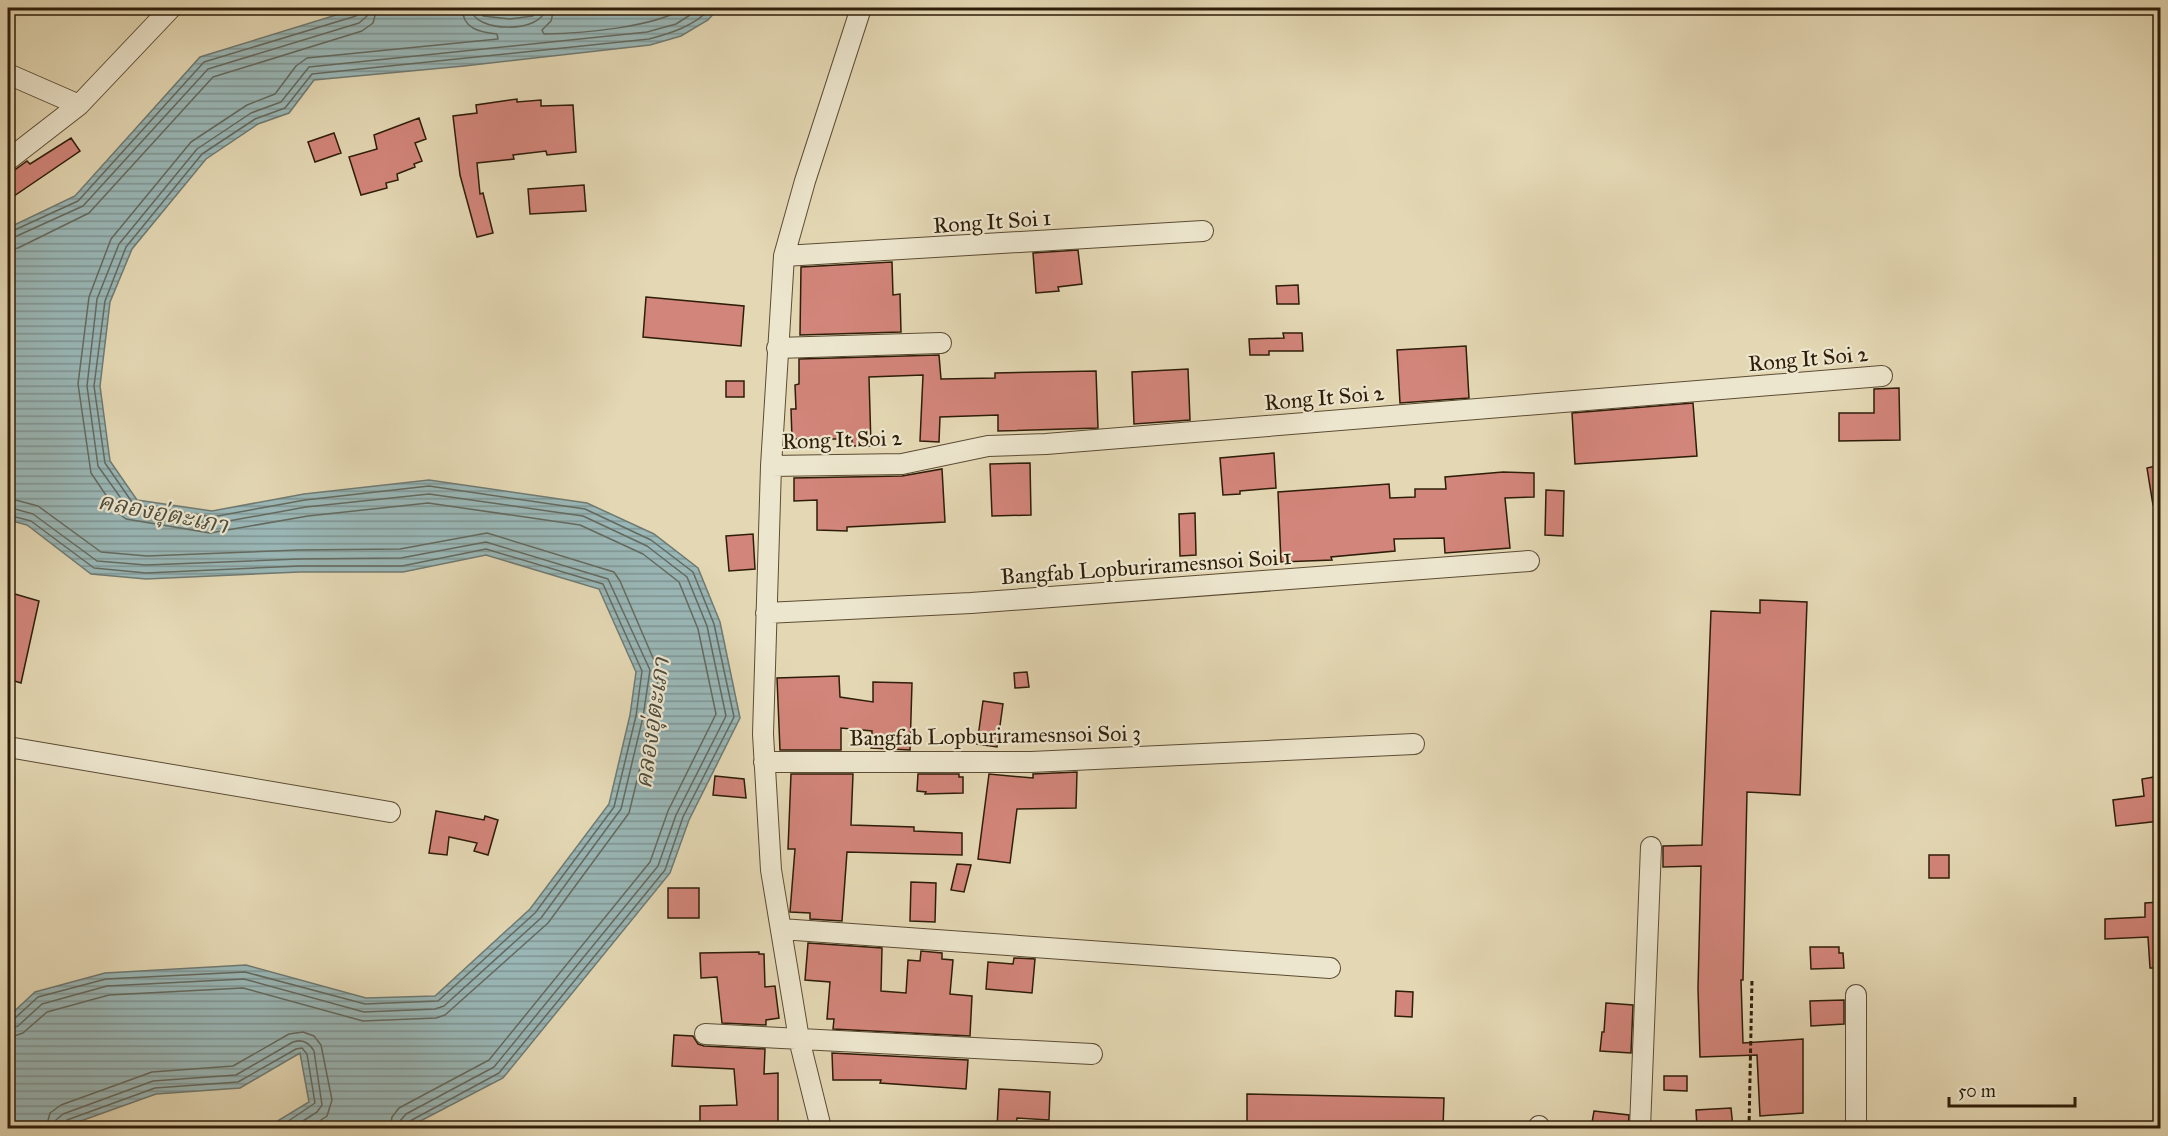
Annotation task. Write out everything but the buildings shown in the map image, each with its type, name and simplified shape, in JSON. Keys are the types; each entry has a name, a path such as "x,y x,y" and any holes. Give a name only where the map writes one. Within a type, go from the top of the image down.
{"street":[{"path":"8,160 80,105 171,8"},
{"path":"821,1128 799,1039 771,870 764,762 771,466 784,256 805,181 861,8"},
{"path":"8,74 80,105"},
{"name":"Rong It Soi 1","path":"784,256 1203,231"},
{"path":"777,348 940,343"},
{"name":"Rong It Soi 2","path":"771,466 902,464 988,446 1058,443 1882,376"},
{"name":"Bangfab Lopburiramesnsoi Soi 1","path":"766,613 971,603 1529,561"},
{"name":"Bangfab Lopburiramesnsoi Soi 3","path":"764,762 1031,762 1414,744"},
{"path":"8,747 390,812"},
{"path":"1640,1128 1651,847"},
{"path":"781,929 1329,968"},
{"path":"1856,995 1856,1128"},
{"path":"705,1034 1092,1054"}],"path":[{"path":"1749,1128 1752,979"}],"water":[{"name":"คลองอุ่ตะเภา","path":"375,8 455,8 511,13 554,8 719,8 708,20 681,36 650,45 314,80 289,113 258,124 206,159 132,249 110,302 100,386 110,461 137,500 212,511 304,494 429,480 587,503 654,534 698,568 720,622 740,718 689,820 670,873 503,1078 407,1128 266,1128 309,1102 300,1053 240,1088 156,1094 61,1128 8,1128 8,1017 35,992 105,973 246,965 366,998 435,996 530,909 609,804 630,715 636,672 599,589 486,555 403,572 300,572 146,579 91,574 27,525 8,520 8,228 75,196 200,57 349,11"}]}
